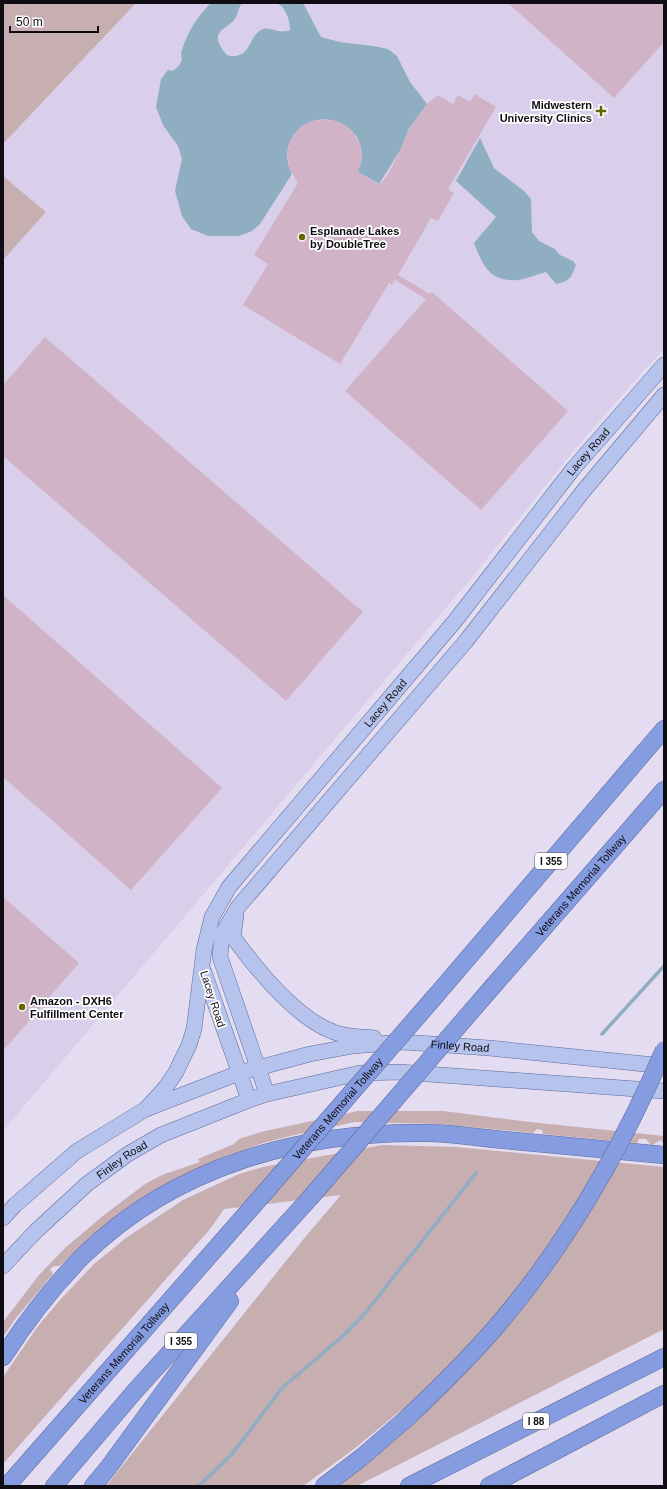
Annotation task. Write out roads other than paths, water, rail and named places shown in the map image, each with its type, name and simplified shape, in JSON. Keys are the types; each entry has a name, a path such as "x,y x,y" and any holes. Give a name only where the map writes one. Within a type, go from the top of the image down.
{"highway":[{"name":"Veterans Memorial Tollway","path":"7,1486 438,993 664,729"},
{"name":"Veterans Memorial Tollway","path":"54,1486 135,1391 310,1198 664,790"},
{"path":"324,1486 368,1452 407,1418 451,1376 515,1304 556,1248 594,1191 639,1107 664,1050"},
{"path":"3,1357 38,1307 61,1279 85,1254 115,1228 180,1186 244,1158 293,1146 336,1138 383,1134 428,1133 664,1155"},
{"path":"93,1486 108,1468 280,1232"},
{"name":"I 88","path":"409,1486 664,1357"},
{"path":"489,1486 664,1394"}],"main road":[{"name":"Lacey Road","path":"249,1100 202,967 204,950 212,917 229,887 455,621 573,469 664,365"},
{"name":"Lacey Road","path":"258,1068 220,958 222,934 238,907 466,641 576,501 664,396"},
{"path":"238,907 233,937 247,956 288,1001 312,1021 340,1034 402,1042"},
{"path":"146,1109 166,1087 176,1072 189,1045 194,1029 202,967"},
{"name":"Finley Road","path":"3,1218 15,1205 77,1151 146,1109 239,1073 317,1053 353,1046 402,1042 492,1048 664,1066"},
{"path":"258,1068 268,1094"},
{"name":"Finley Road","path":"3,1266 36,1231 87,1184 128,1154 161,1135 268,1094 360,1073 400,1072 664,1091"}],"water":[{"path":"211,3 242,3 234,20 219,33 218,37 218,41 222,48 229,56 242,54 247,49 255,35 261,30 290,30 288,19 283,8 278,4 268,3 303,3 321,37 340,42 388,49 397,56 410,82 427,104 409,129 401,149 379,184 358,172 362,157 359,142 352,131 341,123 329,120 316,120 304,125 294,134 288,148 287,155 288,165 292,174 260,224 252,231 239,236 208,236 191,229 182,216 175,191 182,159 178,146 163,125 156,107 161,79 168,70 173,71 180,65 182,59 181,51 190,31 197,19"},
{"path":"480,138 494,168 524,191 531,199 532,232 539,241 555,249 560,255 573,261 576,265 571,276 564,282 556,284 546,272 518,280 508,280 494,275 484,265 474,243 496,217 456,181"}],"waterway":[{"path":"602,1034 664,966"},
{"path":"199,1486 232,1454 282,1388 344,1335 366,1312 476,1173"}],"place":[{"name":"Midwestern University Clinics","path":"601,111"},
{"name":"Esplanade Lakes by DoubleTree","path":"302,237"},
{"name":"Amazon - DXH6 Fulfillment Center","path":"22,1007"}]}
